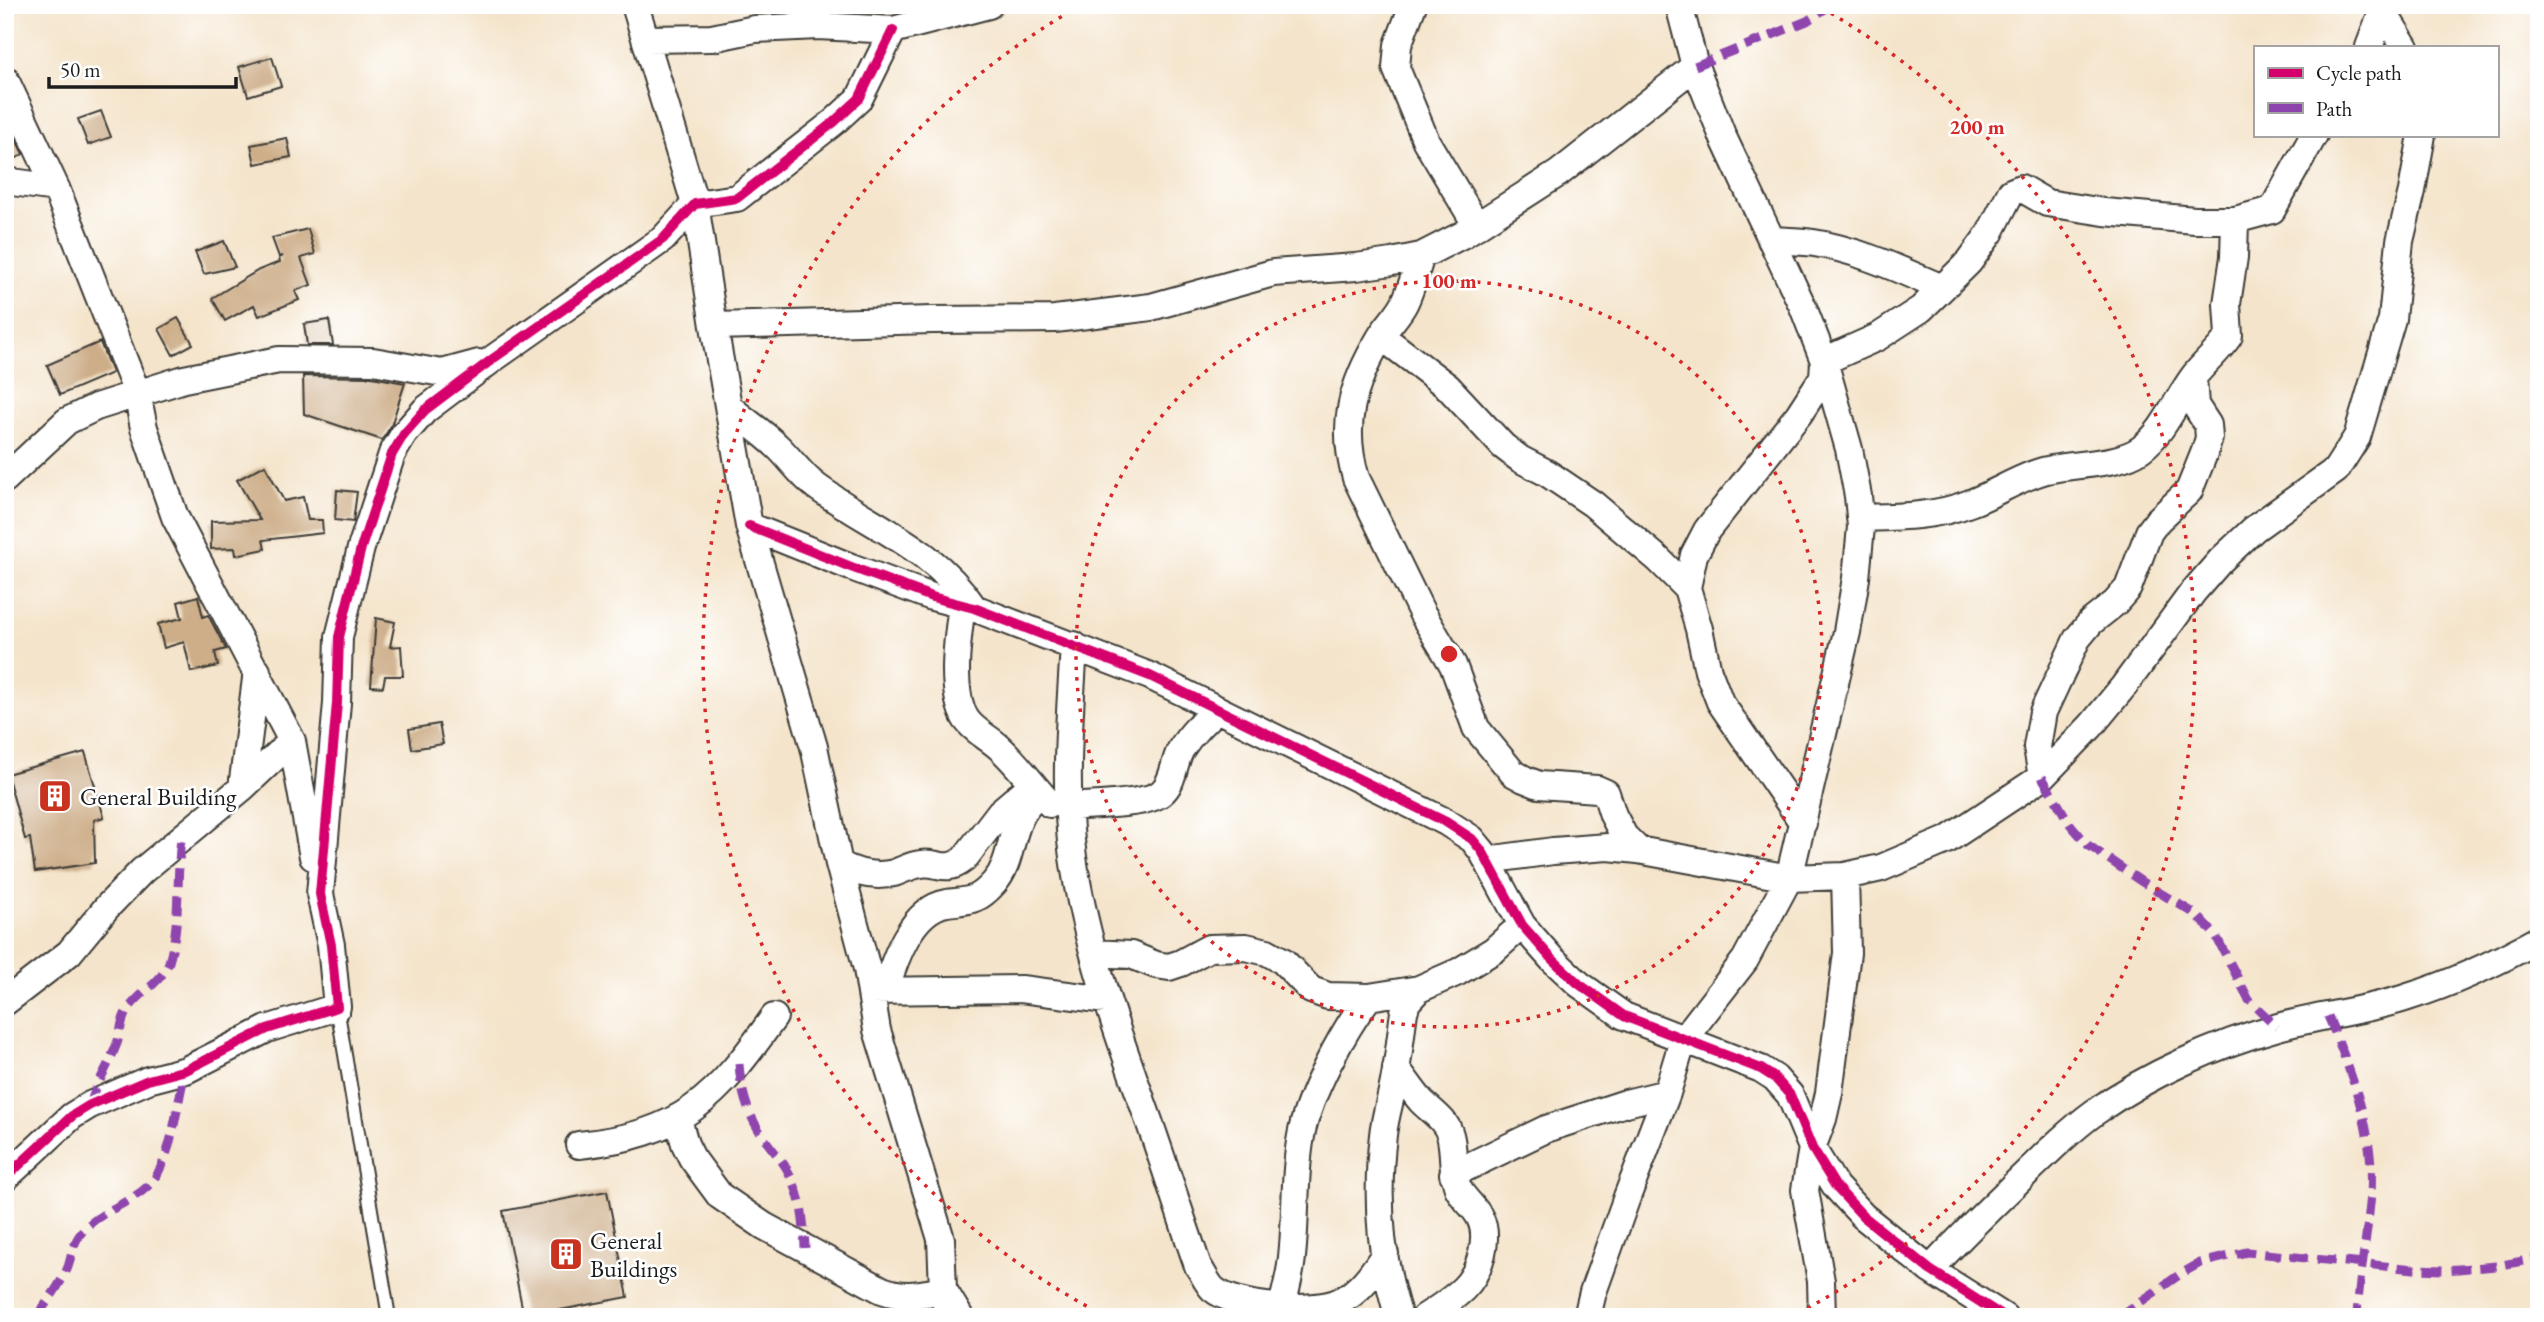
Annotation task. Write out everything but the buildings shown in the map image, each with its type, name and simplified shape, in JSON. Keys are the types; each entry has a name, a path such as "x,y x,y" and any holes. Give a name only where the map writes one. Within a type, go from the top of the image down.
{"street":[{"path":"635,5 695,204 713,326 749,526 814,747 839,864 878,991 877,1030 941,1240 943,1289 960,1317"},
{"path":"647,39 712,38 738,31 818,26 893,30 989,5"},
{"path":"1413,5 1398,45 1396,68 1426,141 1476,226"},
{"path":"1587,1317 1593,1293 1667,1093 1683,1040 1745,960 1789,878 1847,632 1856,578 1860,518 1858,496 1849,449 1824,360 1803,307 1723,137 1695,66 1679,5"},
{"path":"2369,46 2384,8"},
{"path":"2384,8 2404,46"},
{"path":"320,894 337,703 340,637 361,548 392,454 404,434 425,410 494,358 663,239 695,204 737,198 834,122 859,99 893,30"},
{"path":"713,326 1055,319 1151,307 1273,273 1380,264 1421,256 1476,226 1559,173 1695,66"},
{"path":"5,79 56,188 136,393 144,428 175,517 292,741 331,945 337,1007 267,1029 186,1070 148,1080 90,1105 72,1116 5,1178"},
{"path":"1824,360 1892,329 1921,309 1969,262 1990,233 2011,192 2019,188 2047,203 2104,212 2235,220 2272,210 2313,136"},
{"path":"1487,860 1583,848 1639,850 1789,878 1845,876 1881,868 1947,840 2042,777 2108,706 2193,592 2221,560 2254,529 2336,470 2357,437 2392,319 2400,241 2422,136"},
{"path":"5,181 56,188"},
{"path":"1860,518 1914,515 1953,509 2040,471 2132,455 2153,438 2193,378 2229,335 2227,304 2234,257 2235,220"},
{"path":"1771,240 1813,243 1843,249 1942,288"},
{"path":"1421,256 1404,304 1381,336 1355,387 1350,410 1349,454 1356,478 1422,613 1453,665 1476,728 1513,773 1524,779 1539,785 1597,789 1606,793 1624,836 1639,850"},
{"path":"1381,336 1448,387 1503,446 1593,504 1658,559 1687,588"},
{"path":"5,479 66,421 81,413 136,393 217,371 279,360 373,360 442,373 494,358"},
{"path":"1803,823 1720,702 1708,671 1687,588 1694,555 1707,530 1799,414 1823,377 1824,360"},
{"path":"2042,777 2037,747 2043,712 2077,639 2091,622 2115,603 2128,588 2149,532 2189,491 2205,451 2209,438 2208,425 2195,405 2193,378"},
{"path":"729,407 779,448 813,484 911,544 958,585 968,607 958,636 957,686 965,718 974,729 1000,748 1035,789 1070,816"},
{"path":"749,526 851,567 1074,645 1150,676 1446,822 1472,839 1487,860 1522,925 1579,984 1624,1016 1761,1069 1775,1078 1790,1095 1812,1147 1836,1187 1863,1216 1930,1270 2004,1317"},
{"path":"1074,645 1069,738 1070,816 1078,885 1106,1000 1198,1266 1214,1289 1233,1298 1311,1309 1341,1301 1359,1288 1385,1254"},
{"path":"242,788 257,671"},
{"path":"1070,816 1157,796 1170,783 1177,757 1189,737 1217,709"},
{"path":"5,1002 69,953 107,907 142,871 242,788 292,741"},
{"path":"839,864 852,871 880,875 920,864 949,867 956,865 964,859 1000,812 1035,789"},
{"path":"878,991 919,920 937,907 970,902 996,880 1009,856 1020,817 1035,789"},
{"path":"1822,1317 1821,1281 1805,1190 1812,1147 1829,1093 1847,953 1845,876"},
{"path":"1094,953 1131,955 1168,967 1181,963 1209,947 1246,947 1268,952 1283,961 1311,990 1328,996 1369,997 1419,989 1458,972 1476,962 1522,925"},
{"path":"1930,1270 1967,1228 2049,1150 2095,1112 2154,1076 2277,1027 2406,998 2443,985 2515,953 2539,939"},
{"path":"878,991 1021,989 1106,1000"},
{"path":"1399,1317 1391,1291 1385,1254 1380,1214 1380,1171 1383,1134 1404,1012 1407,1002 1419,989"},
{"path":"1282,1307 1291,1266 1300,1137 1307,1112 1353,1017 1369,997"},
{"path":"579,1145 631,1137 678,1119 700,1104 728,1078 774,1017"},
{"path":"1396,1068 1449,1131 1453,1148 1453,1174 1459,1190 1480,1216 1485,1231 1485,1243 1467,1285 1454,1298 1425,1317"},
{"path":"1453,1174 1546,1129 1615,1106 1667,1093"},
{"path":"678,1119 685,1144 706,1180 720,1196 782,1237 882,1290 939,1304"}],"lane":[{"path":"337,1007 389,1317"}],"marked path":[{"path":"1695,66 1807,21 1831,5"},
{"path":"2042,777 2070,824 2088,845 2197,915 2216,936 2249,1000 2277,1027"},
{"path":"90,1105 116,1046 125,1015 132,1004 161,976 169,962 177,916 181,839"},
{"path":"2328,1016 2354,1084 2367,1132 2370,1156 2370,1204 2357,1317"},
{"path":"739,1064 743,1093 752,1118 794,1184 800,1202 805,1248"},
{"path":"36,1317 62,1280 82,1232 97,1219 140,1193 156,1175 173,1131 186,1070"},
{"path":"2119,1317 2200,1263 2247,1252 2446,1270 2496,1266 2539,1258"}],"cycle path":[{"path":"5,1178 72,1116 90,1105 148,1080 186,1070 267,1029 337,1007 331,945 320,894 337,703 339,637 361,548 392,454 404,434 425,410 663,239 695,204 737,198 834,122 859,99 893,30"},
{"path":"749,526 851,567 932,597 974,608 1150,676 1446,822 1472,839 1482,851 1522,925 1579,984 1624,1016 1761,1069 1775,1078 1790,1095 1812,1148 1836,1187 1863,1216 1930,1270 2004,1317"}],"place":[{"name":"General Building","path":"55,796"},
{"name":"General Buildings","path":"566,1254"}]}
